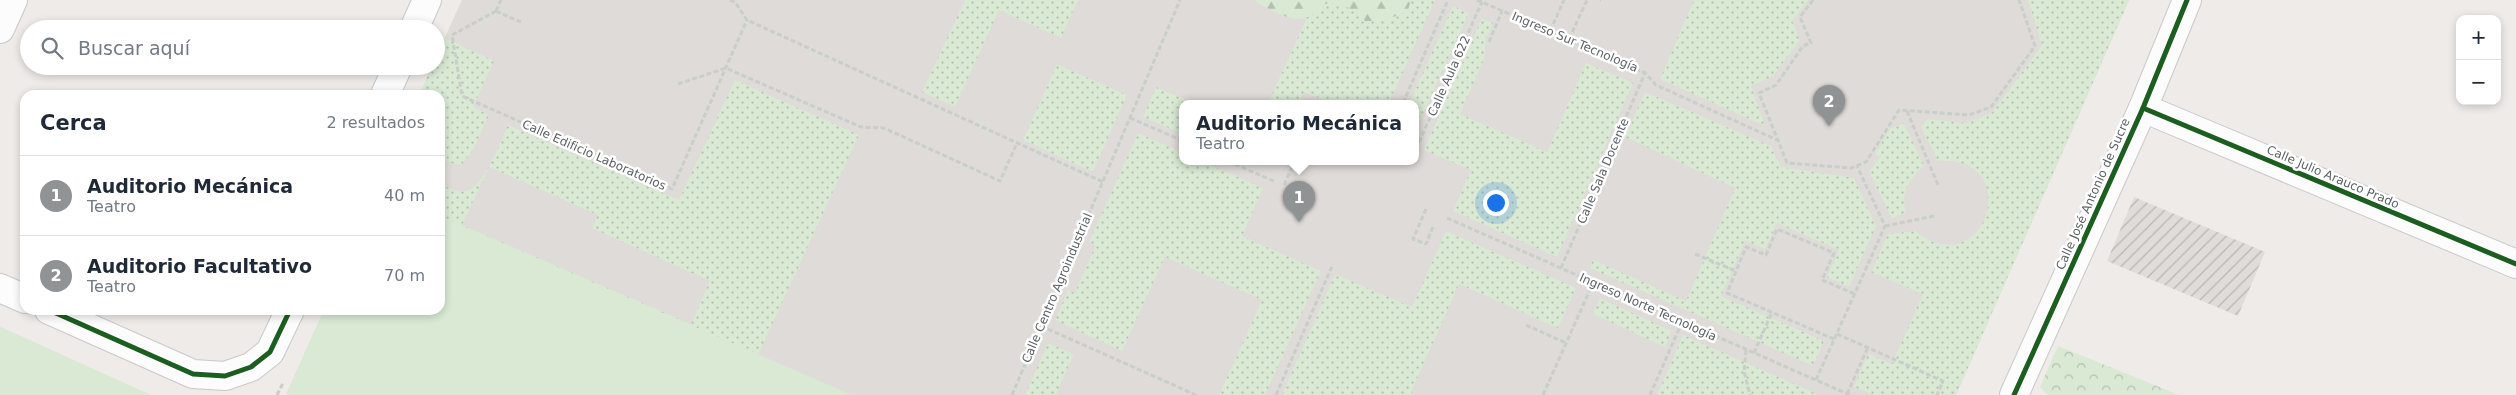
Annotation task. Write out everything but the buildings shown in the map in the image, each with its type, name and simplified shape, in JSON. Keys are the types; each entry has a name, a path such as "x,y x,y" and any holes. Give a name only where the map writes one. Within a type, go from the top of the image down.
{"street":[{"path":"0,29 13,0"},
{"path":"418,20 427,0"},
{"name":"Calle José Antonio de Sucre","path":"2014,395 2143,108 2187,0"},
{"path":"387,90 394,75"},
{"name":"Calle Julio Arauco Prado","path":"2143,108 2516,264"},
{"path":"0,288 20,298"},
{"path":"60,315 193,374 225,376 251,367 270,352 288,315"}],"path":[{"path":"501,0 496,11 521,22"},
{"path":"730,0 735,2 747,20 1103,182"},
{"path":"1404,100 1448,0"},
{"path":"1550,31 1564,0"},
{"path":"1569,39 1586,0"},
{"path":"1813,0 1800,17 1811,43 1803,46 1776,85 1759,92 1787,163 1851,168 1866,162 1898,110 1968,115 1991,107 2035,46 2019,0"},
{"path":"1489,42 1502,11"},
{"path":"678,84 726,68 861,127 884,128 1000,181 1017,143"},
{"path":"1907,110 1938,185"},
{"path":"1130,118 1179,139"},
{"path":"1237,165 1276,182"},
{"path":"1284,185 1293,165"},
{"path":"1816,380 1885,226 1857,166"},
{"path":"1426,209 1413,239 1426,244 1433,227"},
{"path":"1885,226 1934,216"},
{"path":"1834,339 1727,293 1746,247 1766,256 1778,229 1826,249 1834,253 1822,280 1855,294"},
{"path":"1695,254 1736,271"},
{"path":"1276,395 1333,264"},
{"path":"1543,395 1593,283"},
{"path":"1754,354 1772,312"},
{"path":"1650,395 1682,322"},
{"path":"1041,326 1196,395"},
{"path":"1526,326 1566,343"},
{"path":"1837,334 1944,381 1937,395"},
{"path":"1848,394 1868,347"},
{"path":"1746,350 1744,371 1750,395"}],"shaded area":[{"path":"462,0 2129,0 1956,395 286,395 322,315 445,315 445,90 439,90 438,75 445,75 445,37"},
{"path":"2134,197 2265,252 2238,316 2107,261"}],"green space":[{"path":"965,0 1078,0 1061,38 999,10 955,107 922,92"},
{"path":"1256,0 1412,0 1406,12 1383,21 1365,21 1351,9 1342,5 1324,4 1308,17 1300,19 1284,16 1257,3"},
{"path":"1261,0 1435,0 1390,100 1324,100 1304,92 1300,100 1269,100 1306,20"},
{"path":"1694,0 1808,0 1792,21 1800,40 1773,76 1751,86 1765,126 1660,79"},
{"path":"2028,0 2129,0 1956,395 1874,395 1854,387 1868,354 1892,364 1923,294 1871,272 1888,234 1915,231 1940,244 1961,243 1977,232 1986,214 1988,195 1982,177 1965,164 1938,161 1921,127 1928,119 1966,123 1992,113 2042,45"},
{"path":"1453,6 1469,13 1419,122 1419,100 1410,100"},
{"path":"1482,18 1493,23 1486,39 1484,59 1460,114 1547,152 1586,63 1633,83 1557,257 1453,211 1471,170 1424,150"},
{"path":"445,38 494,61 473,107 489,115 472,152 462,164 454,164 445,160 445,90 421,90 428,75 445,75"},
{"path":"1057,64 1127,95 1093,172 1023,140"},
{"path":"735,80 859,135 758,355 736,395 445,260 445,186 459,191 473,188 491,162 508,125 679,200","holes":["489,167 598,215 592,228 710,281 691,324 462,225"]},
{"path":"1156,87 1186,100 1179,100 1179,132 1143,117"},
{"path":"1645,92 1771,146 1781,167 1854,178 1876,226 1849,287 1827,277 1839,250 1777,223 1765,249 1745,241 1721,296 1824,341 1813,366 1590,268 1593,260 1686,301 1735,188 1625,137"},
{"path":"1904,123 1924,166 1914,176 1905,192 1904,205 1906,212 1892,219 1869,172 1879,157 1875,153 1890,129"},
{"path":"1138,133 1179,151 1179,165 1210,165 1263,188 1242,236 1321,271 1265,395 1219,395 1262,300 1165,257 1122,351 1055,320 1068,290 1075,293 1095,246 1089,242"},
{"path":"445,218 852,395 286,395 322,315 445,315"},
{"path":"1446,231 1576,288 1558,328 1459,284 1411,392 1416,395 1282,395 1335,274 1412,307"},
{"path":"1600,298 1672,331 1665,347 1593,314"},
{"path":"0,327 3,328 151,395 0,395"},
{"path":"1683,335 1819,395 1657,395"},
{"path":"1048,343 1074,354 1056,395 1025,395"},
{"path":"2058,346 2179,395 2048,395 2040,387"}],"cycle path":[{"path":"2014,395 2143,108 2187,0"},
{"path":"2143,108 2516,264"},
{"path":"60,315 193,374 225,376 251,367 270,352 288,315"}],"place":[{"name":"Auditorio Facultativo","path":"1829,126"},
{"name":"Auditorio Mecánica","path":"1299,222"}]}
